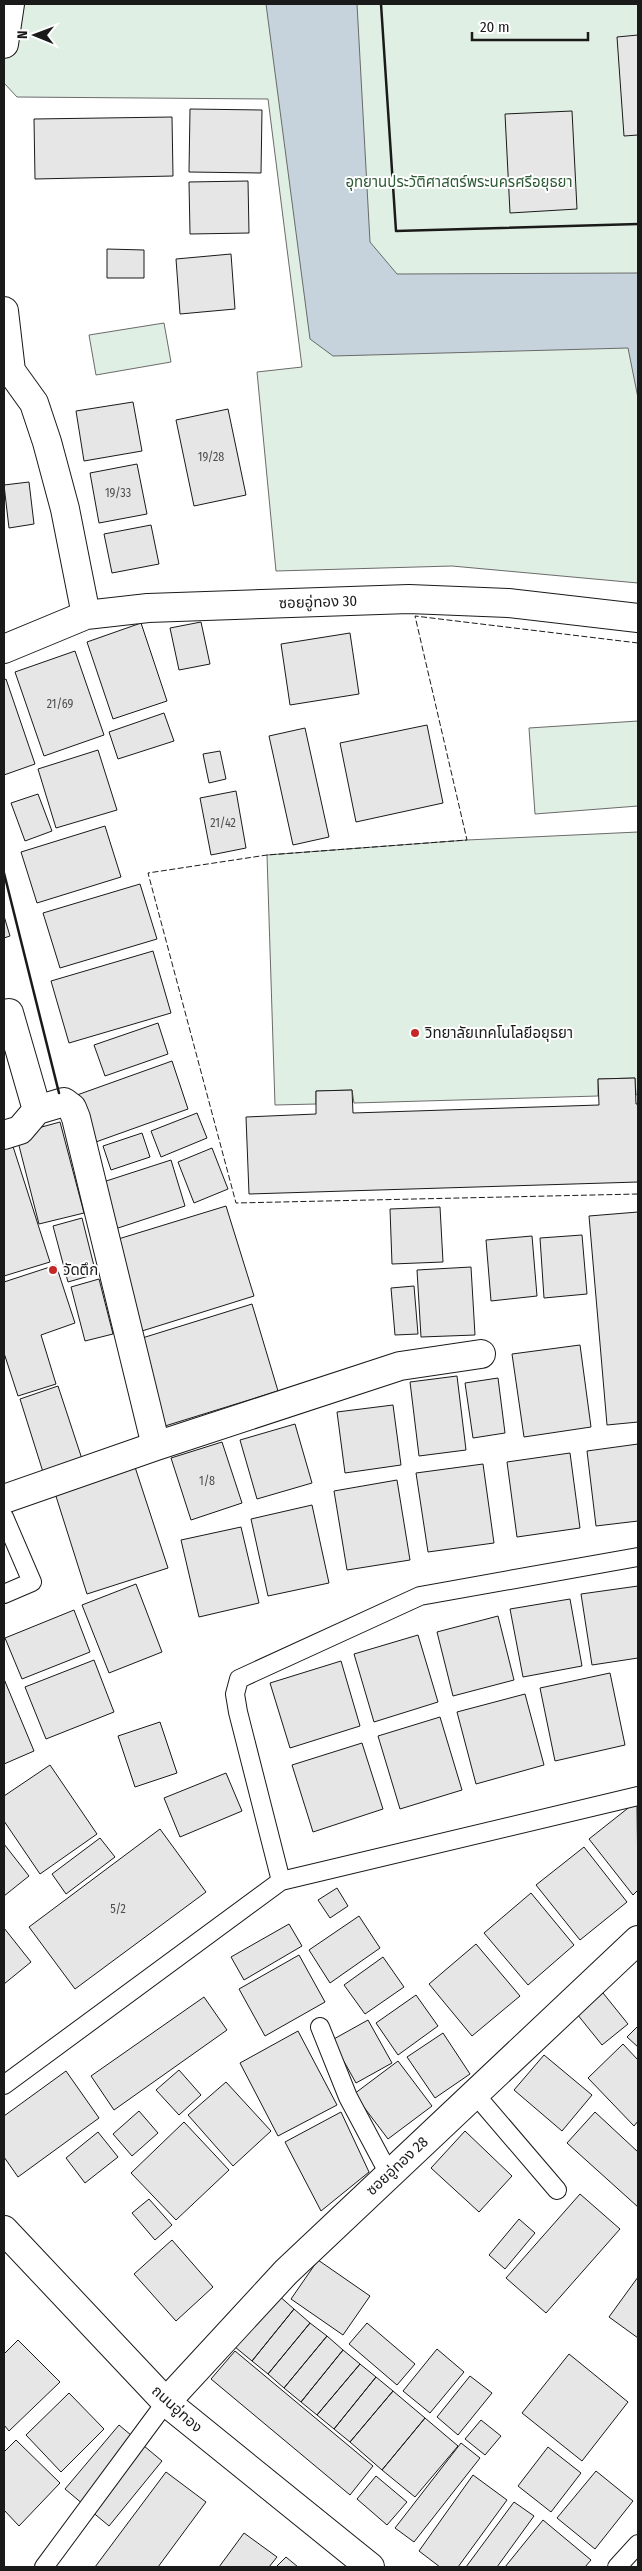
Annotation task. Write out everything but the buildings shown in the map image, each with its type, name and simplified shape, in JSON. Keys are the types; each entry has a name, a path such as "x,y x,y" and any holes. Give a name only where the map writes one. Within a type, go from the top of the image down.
{"street":[{"path":"4,44 10,4"},
{"path":"4,311 7,372 34,403 65,509 86,616"},
{"name":"ซอยอู่ทอง 30","path":"4,649 86,616 148,608 409,599 508,603 638,618"},
{"path":"9,1013 37,1110"},
{"path":"4,1135 20,1130 37,1110 64,1102 72,1108 156,1446"},
{"path":"4,1498 400,1366 481,1354"},
{"name":"ซอยอู่ทอง 28","path":"166,2402 286,2272 638,1940"},
{"name":"ถนนอู่ทอง","path":"4,2230 166,2402 370,2567"}],"lane":[{"path":"4,1517 32,1582 4,1594"},
{"path":"281,1881 238,1712 235,1694 239,1679 420,1596 638,1557"},
{"path":"4,2085 281,1881 638,1796"},
{"path":"320,2028 348,2097 389,2174"},
{"path":"474,2093 557,2190"},
{"path":"44,2567 166,2402"},
{"path":"617,2567 638,2544"}],"green space":[{"name":"อุทยานประวัติศาสตร์พระนครศรีอยุธยา","path":"4,4 638,4 638,583 452,566 276,571 257,372 302,367 268,99 17,97 4,83"},
{"path":"164,323 171,362 96,375 89,335"},
{"path":"638,721 638,806 535,814 529,728"},
{"path":"638,832 638,1094 636,1095 635,1078 598,1079 598,1096 354,1103 352,1090 316,1091 316,1104 275,1105 267,855 467,840"}],"shaded area":[{"path":"266,4 357,4 370,242 397,274 638,273 638,398 628,348 333,356 310,339"}],"fence":[{"path":"638,643 415,616 467,840 267,855 148,873 236,1203 638,1194"}],"wall":[{"path":"381,4 396,231 638,224"},
{"path":"4,873 59,1093"}],"place":[{"name":"วิทยาลัยเทคโนโลยีอยุธยา","path":"415,1033"},
{"name":"วัดตึก","path":"53,1270"}]}
